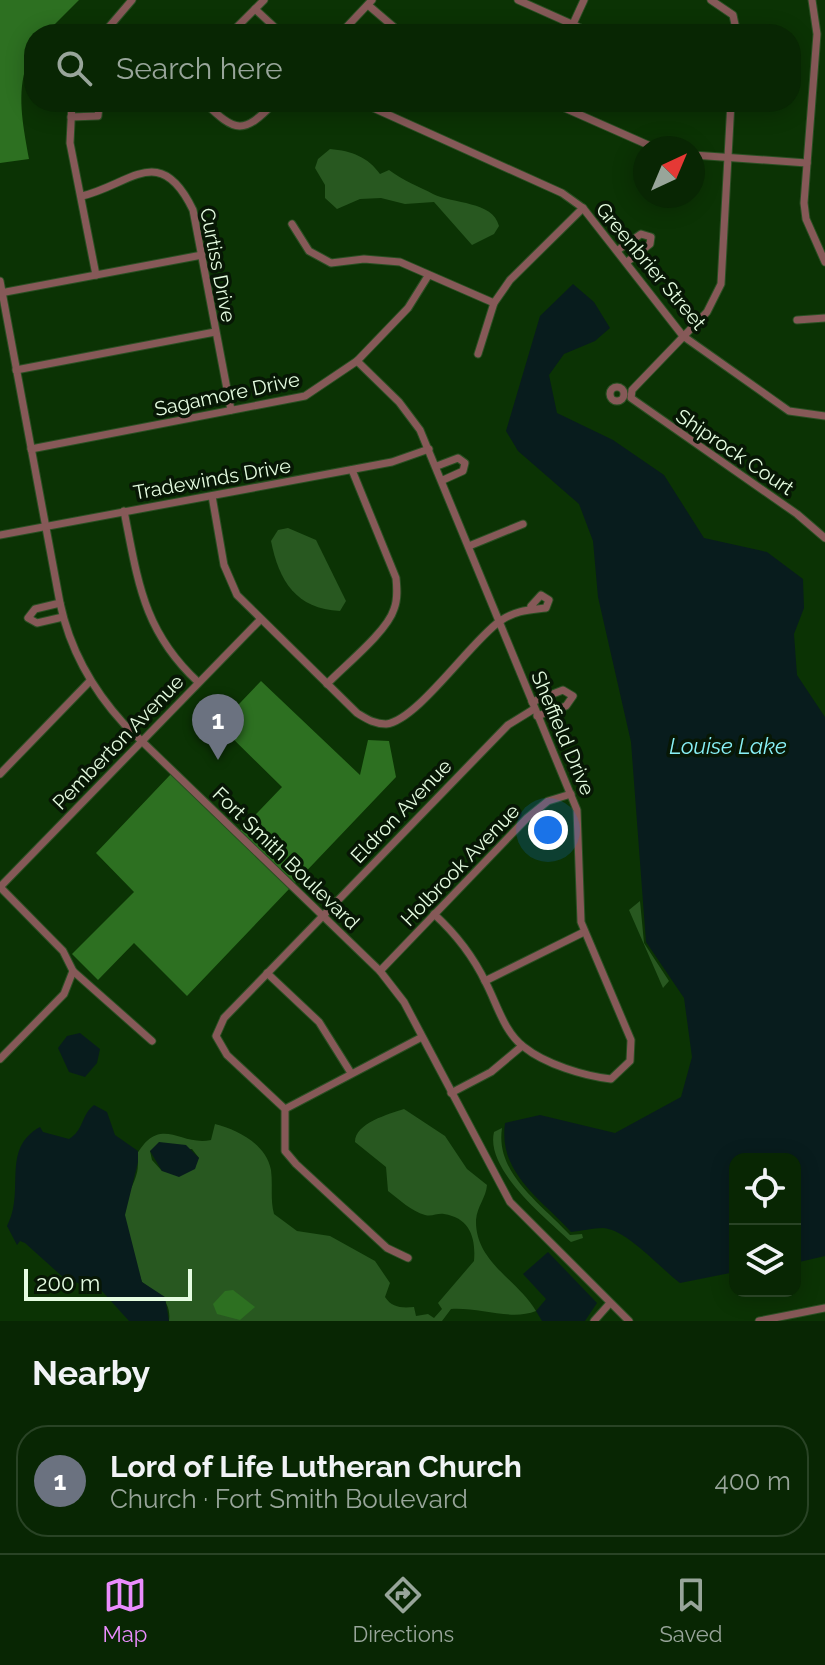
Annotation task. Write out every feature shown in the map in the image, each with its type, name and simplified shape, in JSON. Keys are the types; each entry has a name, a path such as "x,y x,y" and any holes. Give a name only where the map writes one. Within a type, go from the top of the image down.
{"street":[{"path":"112,24 132,0"},
{"path":"240,24 264,0"},
{"path":"518,0 573,24 584,0"},
{"path":"711,0 733,15 735,24"},
{"path":"812,0 817,34 806,219 825,262"},
{"path":"349,24 370,2 392,24"},
{"path":"255,9 271,24"},
{"path":"71,112 70,143 96,275"},
{"path":"71,117 98,116 98,112"},
{"path":"214,112 227,124 238,127 257,121 266,112"},
{"name":"Greenbrier Street","path":"382,112 562,193 583,208 683,336 789,411 825,416"},
{"path":"574,112 633,138"},
{"path":"683,336 707,312 721,284 730,112"},
{"path":"705,156 807,163"},
{"name":"Curtiss Drive","path":"82,196 107,190 134,173 159,173 185,193 193,210 231,410"},
{"path":"478,354 494,303 510,280 583,208"},
{"path":"292,224 309,251 331,263 364,259 400,262 494,303"},
{"path":"618,250 641,234 651,237 650,244 627,262"},
{"path":"1,293 202,255"},
{"name":"Sagamore Drive","path":"31,449 305,396 357,361 408,308 422,291 428,276"},
{"name":"Fort Smith Boulevard","path":"0,281 63,617 90,681 142,742 380,971 404,1002 510,1202 629,1321"},
{"path":"797,320 825,318"},
{"path":"16,370 215,332"},
{"name":"Shiprock Court","path":"683,336 629,393 641,408 797,514 825,538"},
{"name":"Sheffield Drive","path":"357,361 412,417 429,449 571,794 581,828 579,890 584,932 628,1027 630,1061 611,1079 602,1078 554,1063 522,1046 507,1028 485,981 455,933 434,914"},
{"name":"Tradewinds Drive","path":"0,535 352,470 429,449"},
{"path":"437,466 458,458 465,463 463,471 443,480"},
{"path":"327,684 386,623 394,611 397,594 396,578 352,470"},
{"path":"212,496 229,581 260,620 372,723 397,721 500,621 531,606"},
{"path":"124,511 148,616 169,651 198,682"},
{"path":"469,546 523,524"},
{"path":"60,603 35,609 28,618 37,623 63,617"},
{"name":"Pemberton Avenue","path":"0,887 260,620"},
{"path":"0,774 90,681"},
{"path":"563,690 573,696 566,706 534,709 563,690"},
{"name":"Eldron Avenue","path":"285,1109 227,1055 216,1036 224,1018 508,725 534,709"},
{"name":"Holbrook Avenue","path":"380,971 527,818 548,801 571,794"},
{"path":"0,887 63,951 73,971 152,1041"},
{"path":"485,981 584,932"},
{"path":"0,1059 64,994 73,971"},
{"path":"267,973 319,1022 351,1073"},
{"path":"408,1258 387,1248 285,1151 285,1109 422,1037"},
{"path":"451,1093 491,1072 522,1046"},
{"path":"594,1321 610,1303"},
{"path":"762,1321 825,1308"}],"green space":[{"path":"0,0 79,0 55,24 24,24 22,114 29,159 0,163"},
{"path":"330,149 359,156 380,174 389,170 433,194 481,208 495,218 499,226 494,234 472,245 434,202 405,204 381,198 360,199 337,209 325,198 325,185 315,168 318,159"},
{"path":"288,528 316,540 346,601 340,611 312,605 301,599 285,580 271,541 278,530"},
{"path":"261,681 360,775 368,740 389,741 396,777 295,883 240,831 282,787 219,725"},
{"path":"171,774 290,888 187,996 134,943 98,980 72,954 134,892 96,853"},
{"path":"640,901 644,943 669,981 663,988 629,910"},
{"path":"404,1109 445,1136 467,1169 487,1185 476,1220 482,1247 536,1311 516,1315 451,1309 442,1321 169,1321 165,1302 142,1282 128,1235 125,1203 138,1170 136,1156 145,1143 153,1136 162,1134 211,1140 215,1124 242,1134 263,1153 271,1170 274,1214 297,1231 330,1236 375,1261 390,1283 385,1297 388,1301 398,1306 414,1307 416,1316 428,1314 434,1318 442,1309 438,1303 474,1261 470,1230 453,1216 428,1215 406,1205 388,1191 386,1167 355,1142 356,1135 367,1125","holes":["192,1149 199,1158 162,1171 152,1160 150,1151"]},
{"path":"502,1128 502,1145 513,1174 534,1200 570,1235 582,1234 583,1238 571,1242 533,1207 508,1177 494,1147 494,1132"},
{"path":"233,1290 255,1307 240,1320 217,1314 213,1304 225,1291"}],"water":[{"name":"Louise Lake","path":"573,284 594,302 610,328 595,341 564,354 549,375 557,413 613,440 664,475 704,538 767,552 803,579 804,608 794,634 797,675 825,717 825,1256 801,1262 801,1153 729,1153 729,1273 680,1283 632,1242 612,1230 599,1228 571,1232 524,1184 508,1156 505,1123 540,1115 615,1133 681,1097 692,1057 684,998 646,942 631,742 598,597 593,541 579,504 518,451 506,431 540,316"},
{"path":"80,1033 100,1049 97,1063 85,1077 69,1072 58,1048 67,1036"},
{"path":"94,1105 107,1112 115,1135 138,1151 125,1215 142,1282 165,1297 169,1321 129,1321 101,1290 65,1279 25,1243 20,1241 17,1245 7,1226 15,1199 17,1159 28,1136 40,1127 43,1132 69,1139"},
{"path":"159,1142 186,1145 199,1158 195,1169 179,1177 162,1171 150,1151"},
{"path":"548,1252 597,1303 585,1321 542,1321 536,1311 546,1299 523,1274"}],"place":[{"name":"Lord of Life Lutheran Church","path":"218,760"}]}
